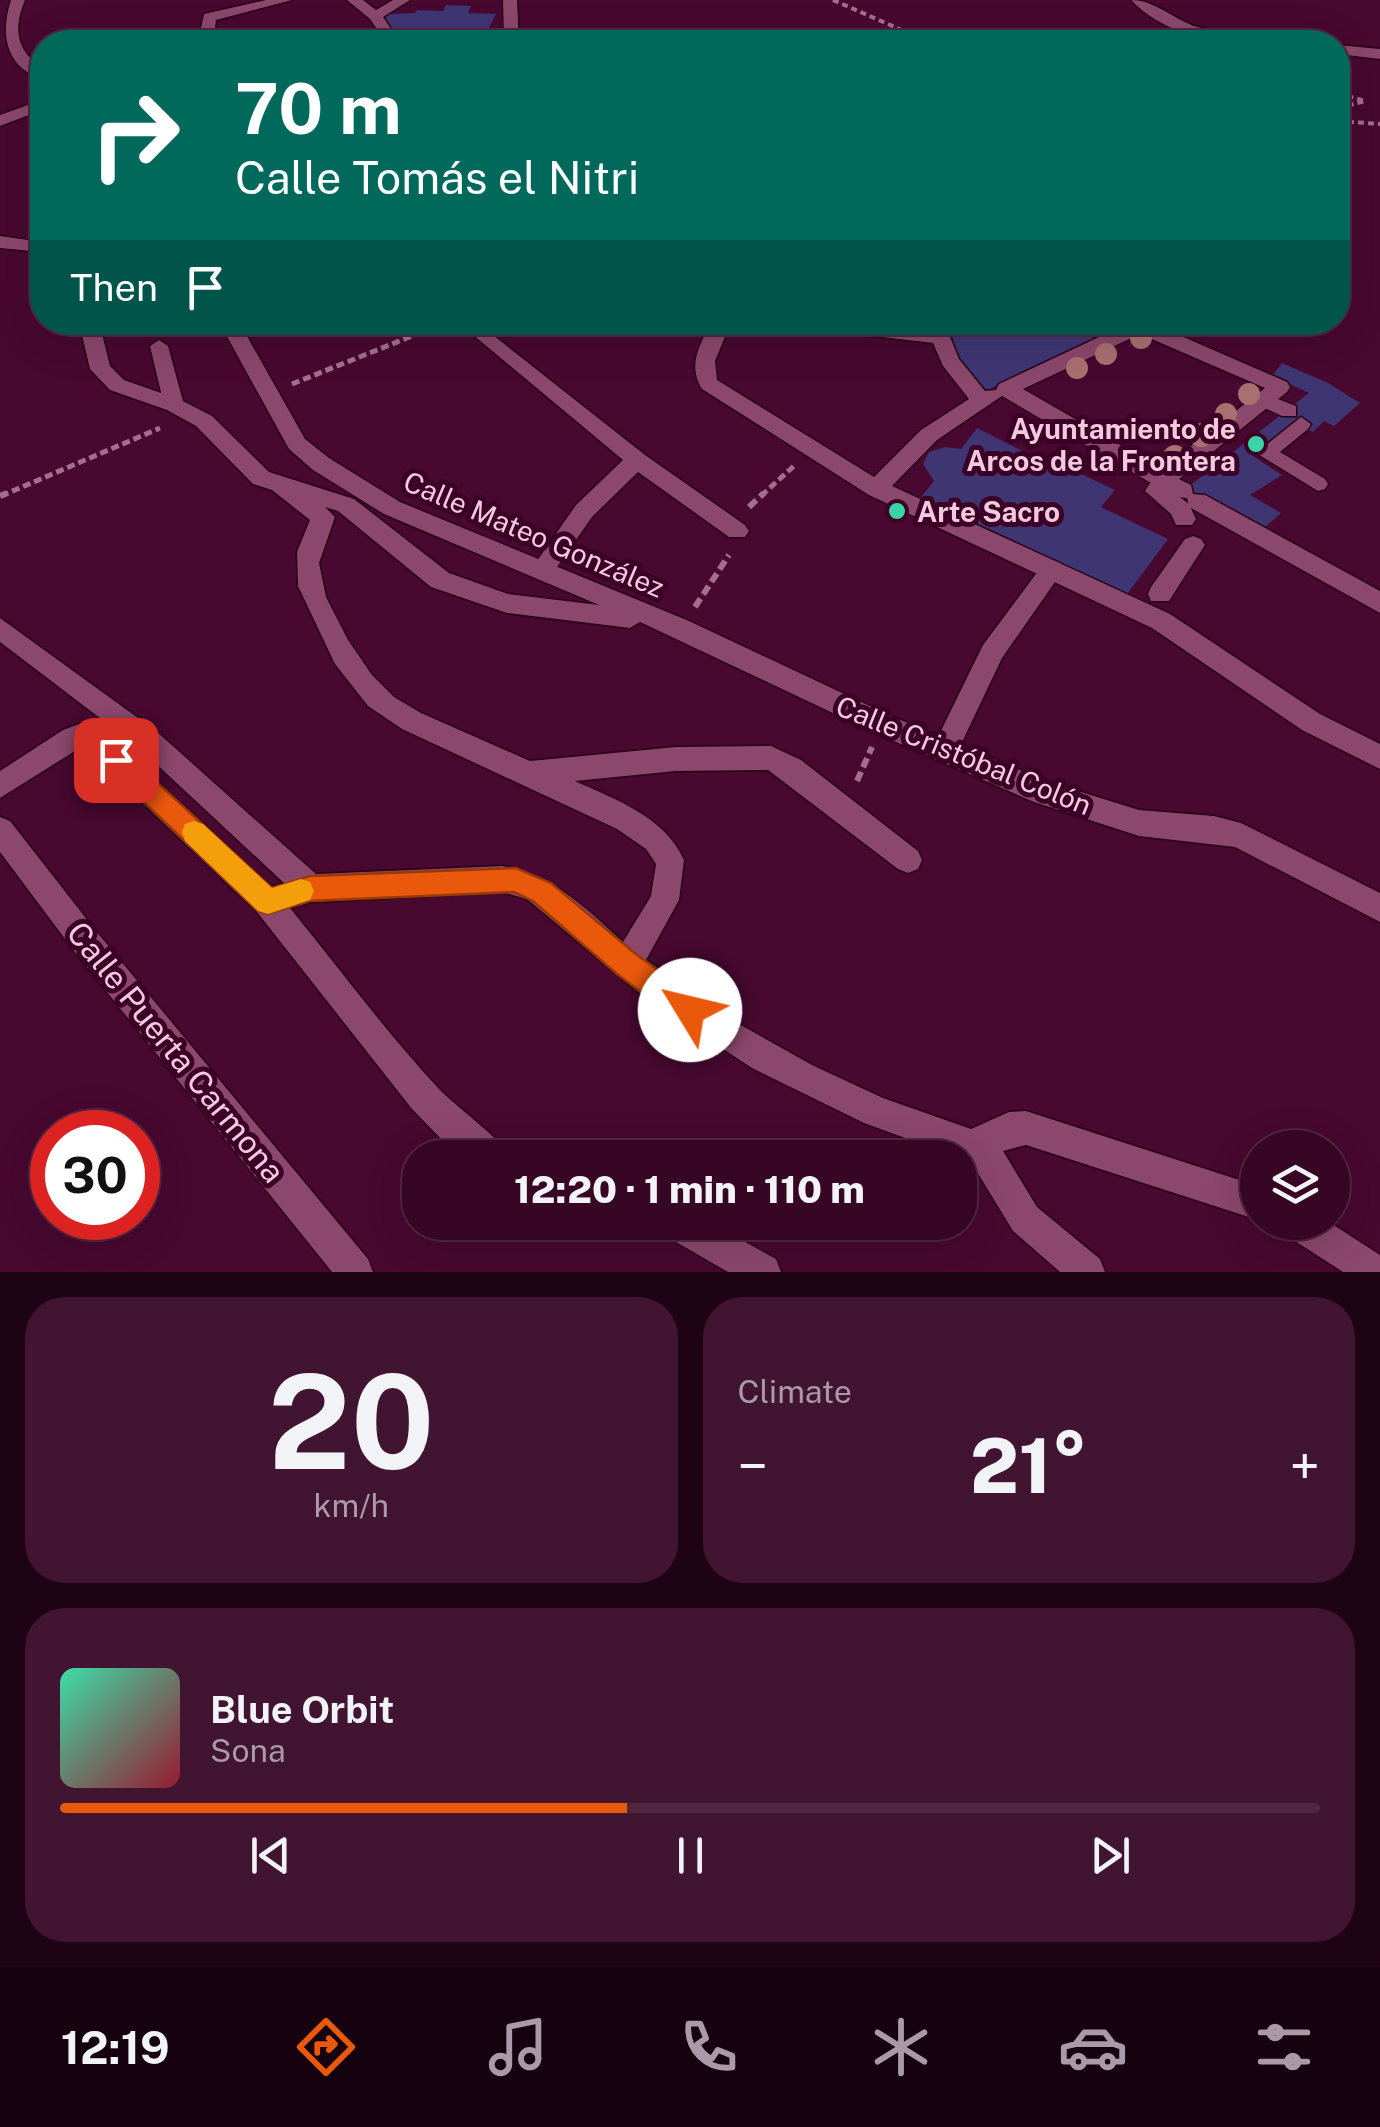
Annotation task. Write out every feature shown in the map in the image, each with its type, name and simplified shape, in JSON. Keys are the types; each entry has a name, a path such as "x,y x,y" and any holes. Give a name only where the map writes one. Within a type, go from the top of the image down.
{"street":[{"path":"30,0 16,3 6,30 10,50 30,65"},
{"path":"208,30 209,18 285,0"},
{"path":"354,0 375,16 385,30"},
{"path":"375,16 403,0"},
{"path":"510,0 511,30"},
{"path":"1138,1 1161,18 1195,30"},
{"path":"1350,51 1380,54"},
{"path":"0,121 30,110"},
{"path":"3,243 30,230"},
{"path":"3,243 30,246"},
{"path":"92,335 100,369 116,385 174,405 214,427 247,467 323,517 307,561 310,588 345,659 365,686 405,718 598,804 653,836 665,848 671,863 670,880 627,964"},
{"name":"Calle Mateo González","path":"235,335 297,444 321,464 392,508 665,624"},
{"path":"486,335 637,460 736,531"},
{"path":"715,335 703,364 702,375 708,384 878,489 1161,621 1311,722 1380,757"},
{"path":"922,335 940,337 950,361 982,401"},
{"path":"878,489 930,430 1121,335"},
{"path":"1161,335 1280,387 1182,497"},
{"path":"1006,389 1182,497 1380,603"},
{"path":"297,444 288,452 291,460 424,570 455,588 535,608 665,624"},
{"path":"542,572 576,517 602,488 637,460"},
{"path":"281,486 338,501"},
{"path":"1160,594 1193,545"},
{"path":"944,751 992,652 1052,569"},
{"name":"Calle Cristóbal Colón","path":"665,624 1044,793 1139,824 1214,829 1241,836 1380,908"},
{"path":"0,628 148,739 310,888"},
{"path":"0,786 72,738 82,734 92,738 268,902 424,1097 469,1140"},
{"path":"525,774 654,760 770,758 791,768 908,860"},
{"name":"Calle Puerta Carmona","path":"0,830 85,941 355,1272"},
{"path":"268,902 310,888 516,880 542,892 627,964 706,1020 841,1098 956,1142 980,1146 1008,1129 1026,1128 1240,1197"},
{"path":"980,1146 1025,1219 1087,1272"},
{"path":"706,1240 763,1272"},
{"path":"1324,1240 1375,1272"}],"lane":[{"path":"159,346 174,405"},
{"path":"1265,400 1295,418 1266,454 1318,484"}],"path":[{"path":"833,0 902,30"},
{"path":"1350,95 1365,101 1350,105"},
{"path":"1350,121 1380,124"},
{"path":"268,395 415,335"},
{"path":"0,496 160,428 162,418 143,397"},
{"path":"844,810 882,724"}],"building":[{"path":"446,5 471,6 468,13 496,14 488,30 405,30 387,28 381,20 390,14 417,10 443,11"},
{"path":"953,335 1089,335 1094,339 981,393 952,353"},
{"name":"Ayuntamiento de Arcos de la Frontera","path":"1282,363 1328,383 1360,403 1334,426 1324,421 1313,432 1295,421 1253,456 1282,475 1250,495 1281,513 1262,530 1174,498 1309,393 1272,376"},
{"path":"977,428 1058,469 1060,464 1115,490 1101,507 1168,539 1125,597 917,502 934,481 923,464 929,452 945,447 961,449"}],"slow traffic":[{"path":"194,832 268,902 301,891"}],"place":[{"name":"Ayuntamiento de Arcos de la Frontera","path":"1256,444"},
{"name":"Arte Sacro","path":"897,511"}],"route":[{"path":"116,760 268,902 310,888 516,880 542,892 627,964 690,1010"}]}
